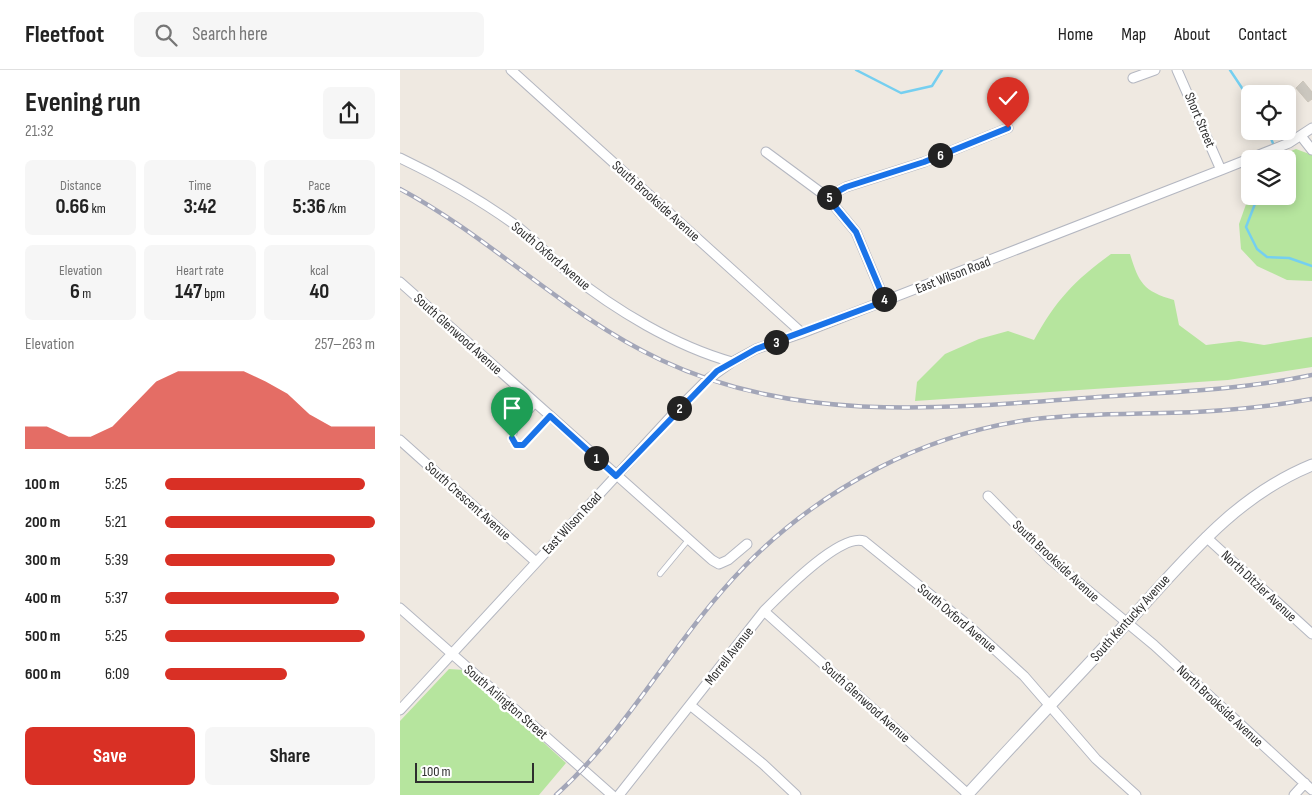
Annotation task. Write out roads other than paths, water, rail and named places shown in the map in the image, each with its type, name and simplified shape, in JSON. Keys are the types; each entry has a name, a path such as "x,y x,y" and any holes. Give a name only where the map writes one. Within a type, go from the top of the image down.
{"street":[{"name":"South Brookside Avenue","path":"511,70 802,333"},
{"path":"1133,78 1155,70"},
{"name":"Short Street","path":"1177,70 1221,170"},
{"path":"827,197 846,187 924,162 1008,128"},
{"name":"East Wilson Road","path":"400,710 699,388 732,362 756,349 885,301 1289,143 1312,128"},
{"path":"1301,136 1312,150"},
{"path":"766,152 827,197 856,232 885,301"},
{"name":"South Oxford Avenue","path":"400,158 463,189 520,228 568,273 612,304 684,344 732,362"},
{"name":"South Glenwood Avenue","path":"400,282 616,476 719,564 728,560 747,544"},
{"name":"South Crescent Avenue","path":"400,440 536,562"},
{"name":"South Kentucky Avenue","path":"968,795 1127,624 1176,567 1206,537 1269,485 1312,465"},
{"name":"South Brookside Avenue","path":"988,496 1050,559 1127,624"},
{"name":"North Ditzler Avenue","path":"1206,537 1312,634"},
{"name":"South Oxford Avenue","path":"858,539 864,541 969,626 1050,705 1071,732 1096,759 1136,795"},
{"name":"Morrell Avenue","path":"619,795 764,611 791,584 828,554 846,542 858,539"},
{"name":"South Arlington Street","path":"400,608 612,795"},
{"name":"South Glenwood Avenue","path":"764,611 968,795"},
{"name":"North Brookside Avenue","path":"1127,624 1154,645 1312,790"},
{"path":"690,705 764,764 796,795"},
{"path":"1294,795 1305,783"}],"lane":[{"path":"536,404 516,428 512,442 519,446 523,445 550,416"},
{"path":"660,574 689,539"}],"waterway":[{"path":"856,70 901,93 932,86 942,70"},
{"path":"1230,70 1241,86"},
{"path":"1272,140 1274,146"},
{"path":"1255,205 1246,227 1257,249 1267,257 1289,258 1312,266"}],"railway":[{"path":"400,189 466,230 593,322 626,342 661,360 713,381 767,395 821,403 876,407 987,405 1206,390 1312,375"},
{"path":"556,795 607,741 696,623 744,567 806,513 841,489 877,469 915,451 954,437 994,426 1035,419 1083,415 1219,411 1312,399"}]}
